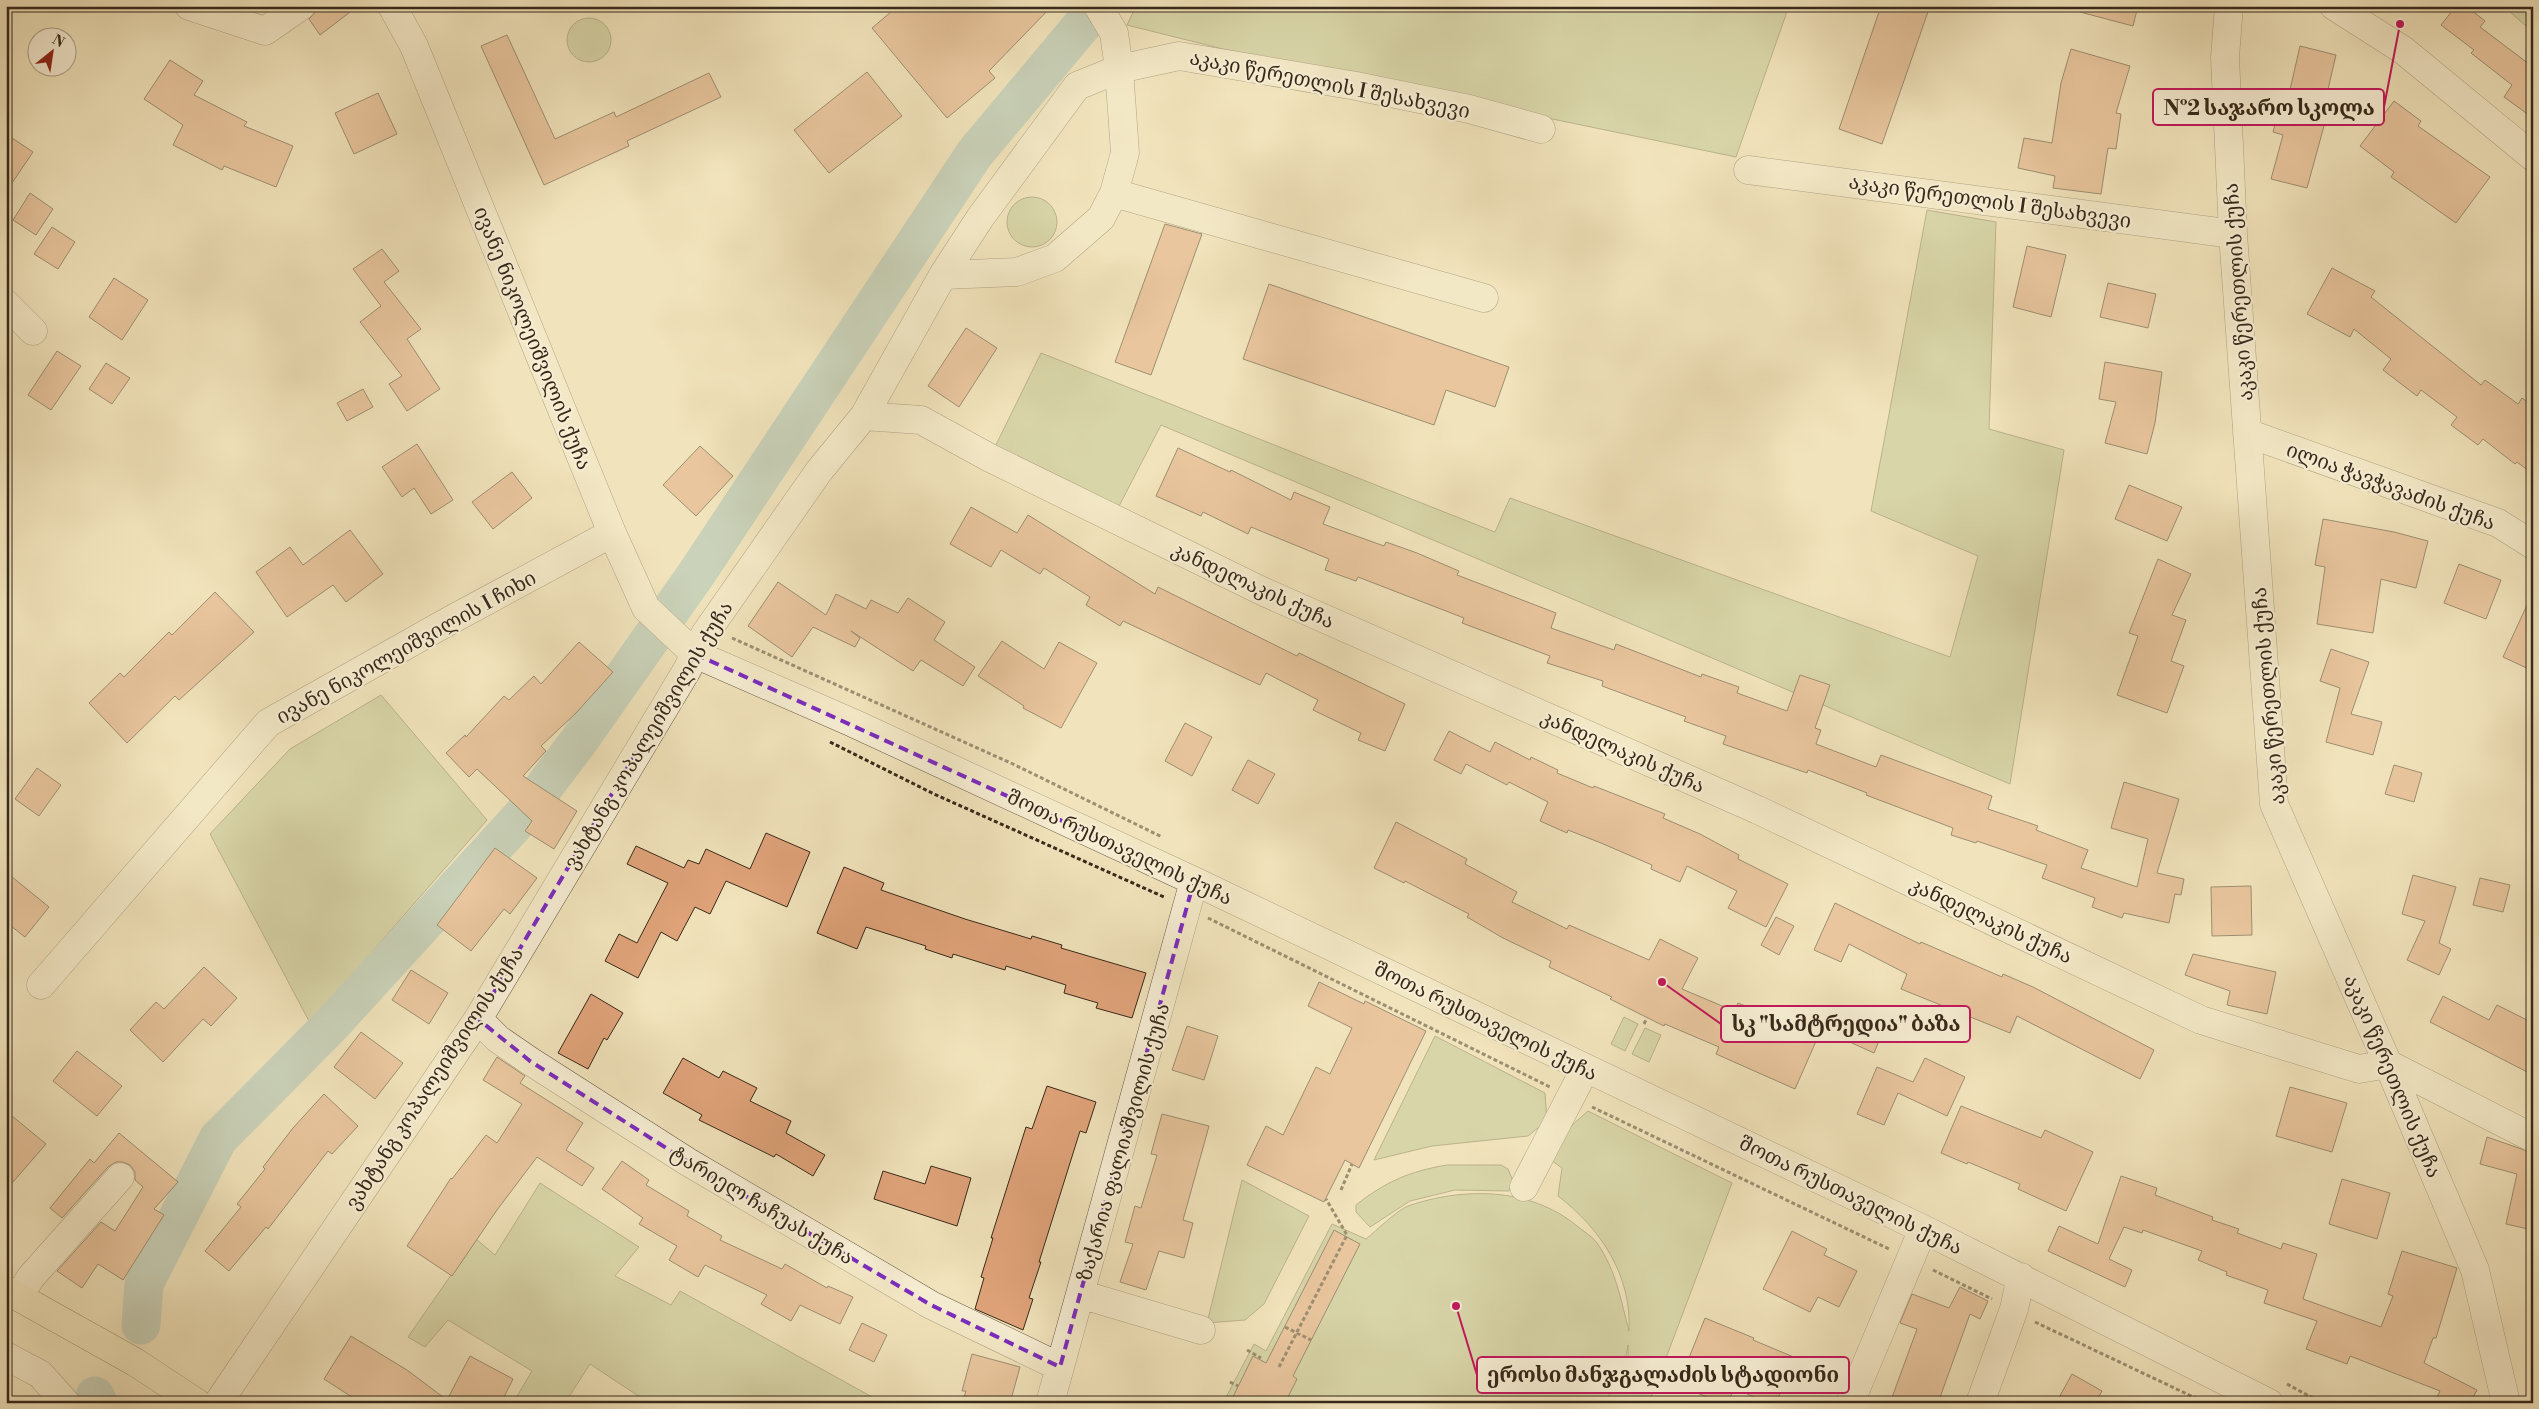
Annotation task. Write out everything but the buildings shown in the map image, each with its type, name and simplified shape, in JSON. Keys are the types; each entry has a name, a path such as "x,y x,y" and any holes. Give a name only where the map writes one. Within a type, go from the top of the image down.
{"main road":[{"path":"12,1294 135,1362 197,1403"}],"street":[{"path":"190,6 265,32 301,6"},
{"name":"ივანე ნიკოლეიშვილის ქუჩა","path":"392,6 414,46 612,533 646,608 695,654"},
{"name":"აკაკი წერეთლის ქუჩა","path":"2230,6 2226,57 2233,234 2274,804 2388,1064 2475,1270 2506,1403"},
{"path":"2334,6 2403,50 2533,157"},
{"path":"942,275 1017,272 1055,258 1101,218 1114,193 1125,153 1119,69 1114,33 1100,9"},
{"name":"აკაკი წერეთლის I შესახვევი","path":"1119,69 1179,56 1365,88 1469,109 1540,129"},
{"name":"ვახტანგ კოპალეიშვილის ქუჩა","path":"218,1403 478,1019 695,654 705,634 813,479 864,416 942,275 980,218 1077,86 1119,69"},
{"name":"აკაკი წერეთლის I შესახვევი","path":"1748,170 2233,234"},
{"path":"1114,193 1484,298"},
{"path":"6,304 33,331"},
{"name":"კანდელაკის ქუჩა","path":"864,416 921,420 990,458 1264,592 1758,810 2201,1020 2359,1069 2388,1064"},
{"name":"ილია ჭავჭავაძის ქუჩა","path":"2247,433 2498,523 2533,545"},
{"name":"ივანე ნიკოლეიშვილის I ჩიხი","path":"41,985 268,723 449,621 612,533"},
{"name":"შოთა რუსთაველის ქუჩა","path":"695,654 853,723 1194,881 1923,1229 2269,1403"},
{"name":"ზაქარია ფალიაშვილის ქუჩა","path":"1050,1403 1189,908 1194,881"},
{"name":"ტარიელ ჩაჩუას ქუჩა","path":"478,1019 498,1039 530,1062 688,1162 931,1305 1060,1367"},
{"path":"2388,1064 2533,1138"},
{"path":"1524,1187 1585,1069"},
{"path":"12,1294 31,1277 120,1178"},
{"path":"1850,1403 1923,1229"},
{"path":"1980,1403 2014,1309 2021,1277"},
{"path":"1080,1294 1201,1330"},
{"path":"6,1356 40,1374 66,1403"}],"path":[{"path":"821,738 934,794 1189,908 1570,1097 1911,1259 2014,1309 2024,1316 2206,1403"},
{"path":"1644,1024 1647,1018"},
{"path":"1342,1190 1352,1164"},
{"path":"1278,1367 1347,1235 1326,1199"},
{"path":"1285,1327 1311,1340"},
{"path":"1247,1350 1261,1358"},
{"path":"1230,1382 1238,1386"}],"highlighted area":[{"path":"695,654 1194,881 1060,1367 931,1305 688,1162 530,1061 478,1019"}],"green space":[{"path":"1136,6 1789,6 1736,157 1267,60 1127,25"},
{"path":"2503,6 2533,6 2533,32"},
{"path":"589,18 601,22 607,28 611,40 607,52 601,58 589,62 577,58 571,52 567,40 571,28 577,22"},
{"path":"1027,197 1037,197 1050,204 1057,217 1057,227 1050,240 1037,247 1027,247 1018,243 1011,236 1007,227 1007,217 1011,208 1018,201"},
{"path":"1927,210 1996,222 1989,429 2064,450 2010,784 1161,425 1117,510 994,449 1041,353 1495,532 1510,498 1950,657 1978,556 1871,511"},
{"path":"381,695 487,820 310,1023 210,834 290,749"},
{"path":"1624,1017 1638,1024 1625,1051 1611,1044"},
{"path":"1645,1028 1661,1035 1649,1062 1632,1054"},
{"path":"1435,1036 1545,1093 1547,1121 1528,1136 1432,1146 1374,1160"},
{"path":"1588,1111 1732,1183 1649,1403 1606,1403 1628,1363 1628,1345 1625,1361 1605,1403 1223,1403 1254,1344 1266,1351 1332,1224 1366,1239 1403,1208 1451,1196 1496,1194 1538,1204 1558,1213 1593,1238 1604,1253 1609,1264 1629,1331 1629,1310 1619,1272 1600,1238 1558,1196 1562,1168 1548,1158 1570,1127"},
{"path":"1447,1165 1501,1165 1508,1169 1513,1181 1509,1191 1455,1190 1410,1201 1370,1227 1356,1212 1356,1205 1388,1184 1410,1174"},
{"path":"1242,1180 1309,1216 1264,1304 1245,1320 1207,1323"},
{"path":"540,1183 639,1247 615,1276 671,1305 680,1291 883,1403 649,1403 590,1364 565,1403 513,1403 532,1371 448,1320 425,1347 408,1337 476,1239 495,1255"}],"waterway":[{"path":"141,1325 144,1284 218,1139 331,1025 522,816 578,742 697,573 975,153 1088,18 1093,6"},
{"path":"95,1396 98,1403"}],"place":[{"name":"№2 საჯარო სკოლა","path":"2400,24"},
{"name":"სკ \"სამტრედია\" ბაზა","path":"1662,982"},
{"name":"ეროსი მანჯგალაძის სტადიონი","path":"1456,1306"}]}
